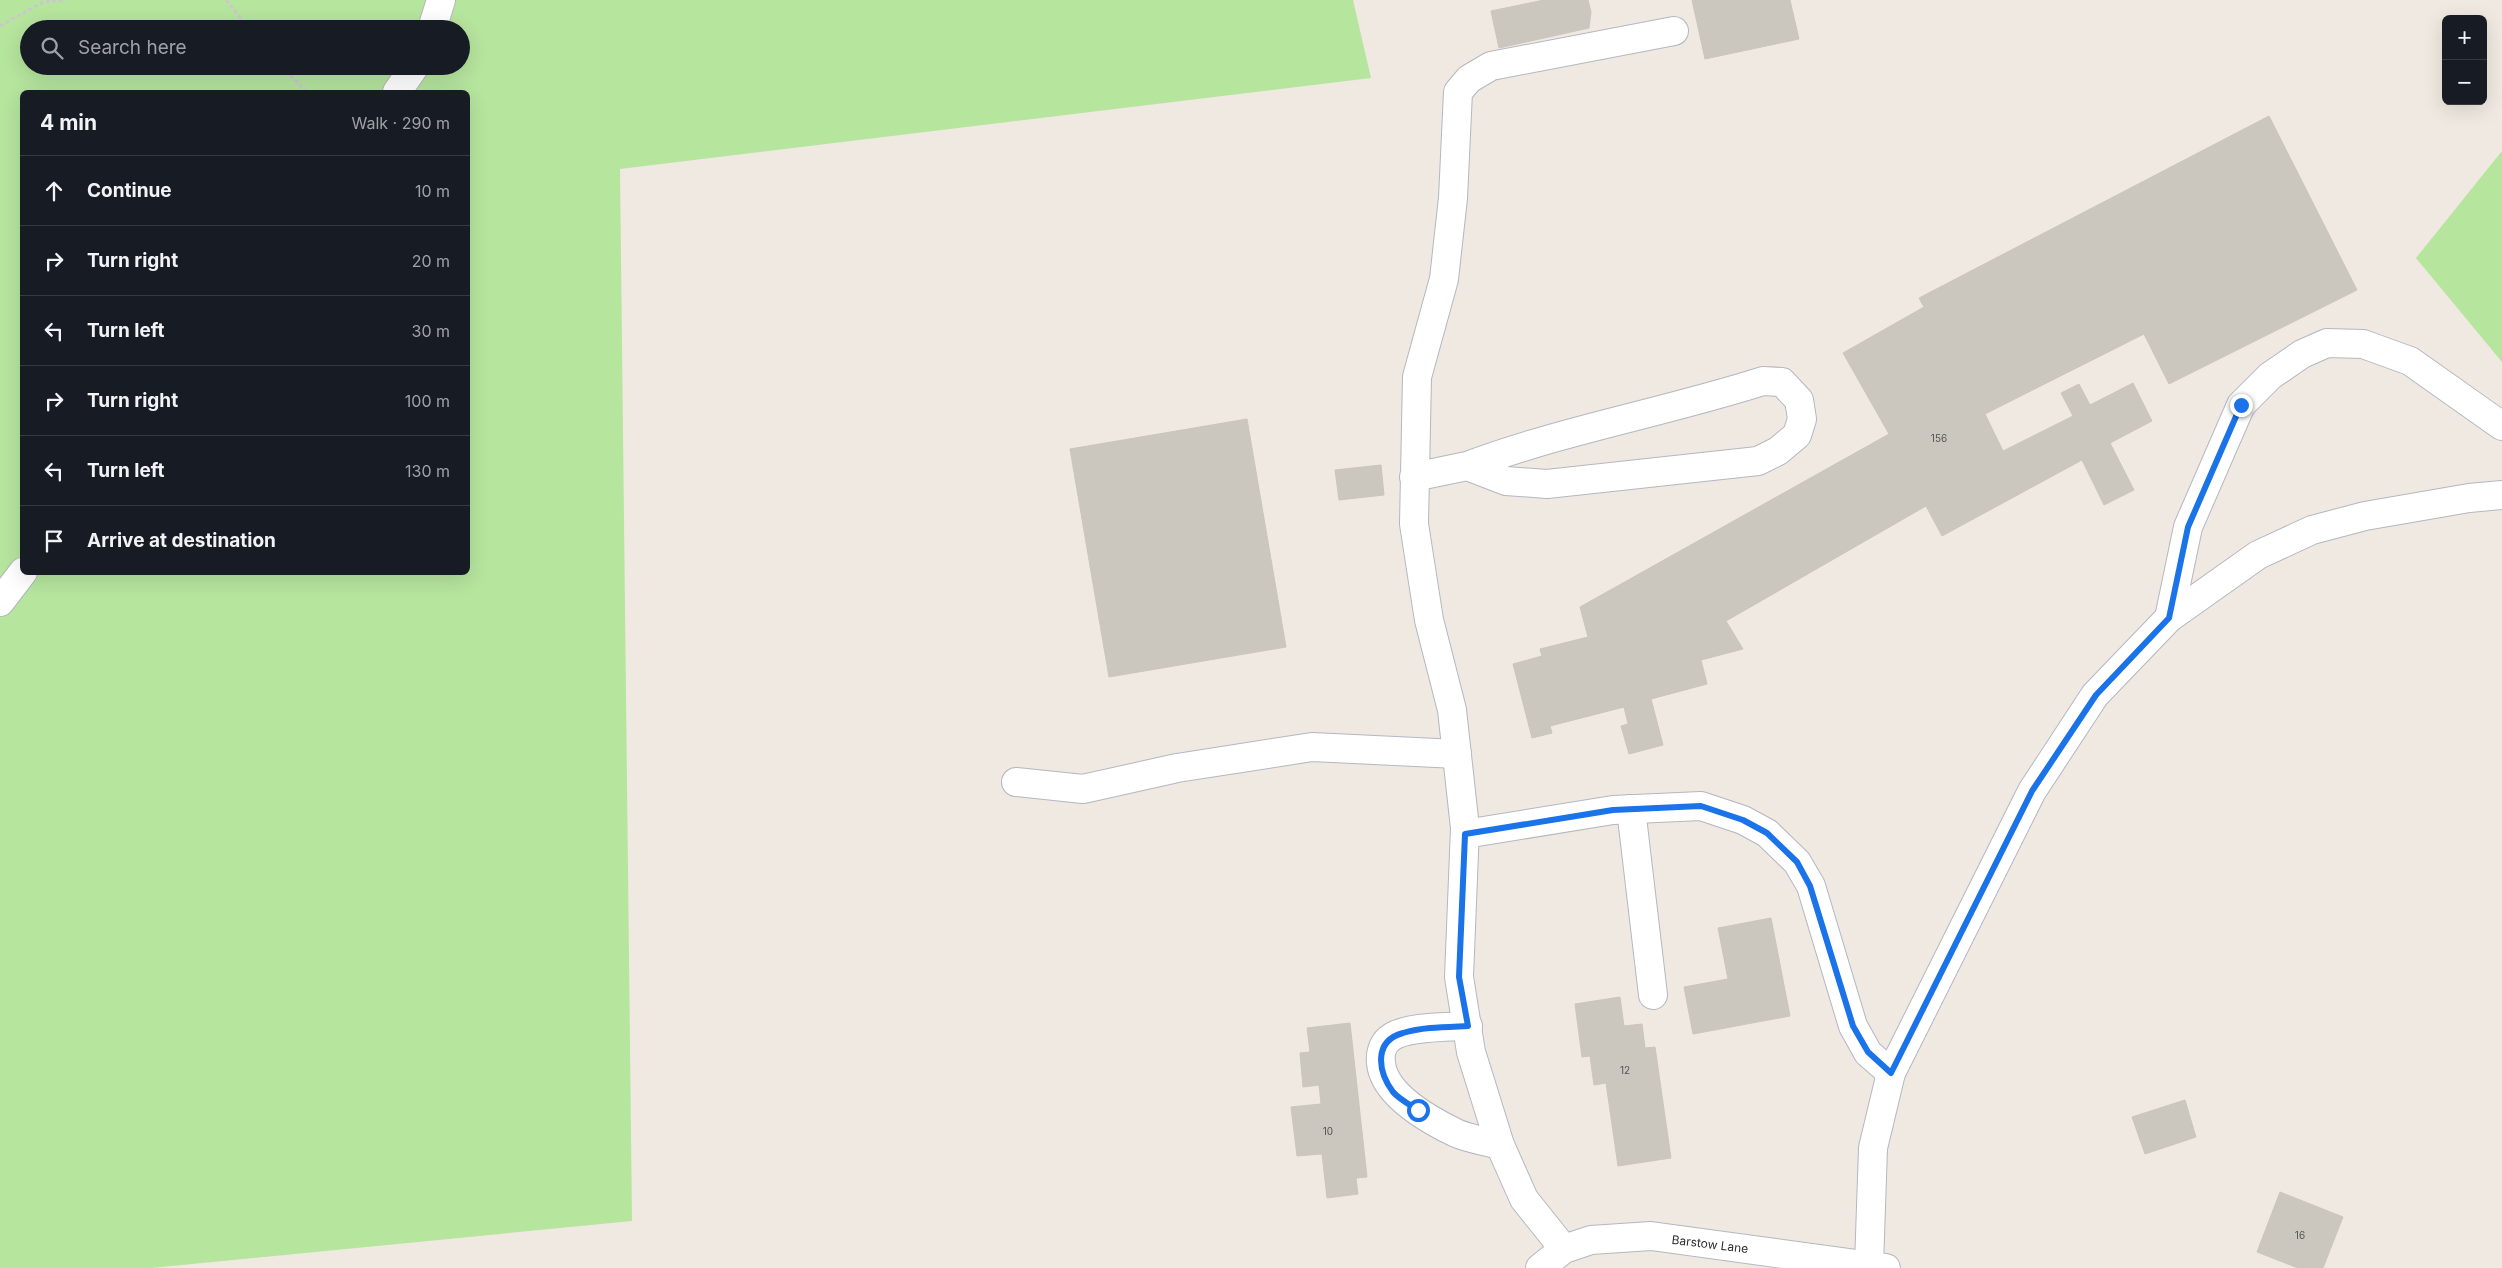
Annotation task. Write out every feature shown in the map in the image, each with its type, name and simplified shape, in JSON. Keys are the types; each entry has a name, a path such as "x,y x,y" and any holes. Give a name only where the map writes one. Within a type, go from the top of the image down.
{"street":[{"path":"435,20 441,0"},
{"path":"1564,1249 1524,1198 1500,1145 1471,1052 1459,977 1465,834 1457,754 1452,710 1429,620 1414,524 1417,376 1444,279 1453,198 1458,92 1468,79 1491,66 1674,31"},
{"path":"398,90 409,75"},
{"path":"2169,618 2188,527 2241,405 2270,376 2302,354 2327,343 2363,344 2410,361 2502,426"},
{"path":"1414,477 1467,466 1519,447 1635,418 1763,381 1782,382 1800,400 1802,420 1796,434 1778,452 1758,461 1547,484 1506,482 1467,466"},
{"path":"1879,1267 1873,1148 1891,1073 2032,791 2096,695 2169,618 2258,555 2312,530 2365,516 2469,498 2502,495"},
{"path":"0,602 21,575"},
{"path":"1016,782 1083,789 1177,768 1312,748 1457,754"},
{"path":"1465,834 1631,809 1701,806 1743,820 1767,833 1797,862 1810,886 1853,1026 1868,1052 1891,1073"},
{"path":"1631,809 1652,995"},
{"path":"1468,1026 1402,1033 1389,1040 1380,1054 1382,1073 1394,1093 1457,1134 1500,1145"},
{"name":"Barstow Lane","path":"1540,1268 1564,1249 1591,1240 1651,1236 1879,1267"}],"path":[{"path":"0,26 43,2 66,0"},
{"path":"226,0 243,20"},
{"path":"290,75 305,90"}],"green space":[{"path":"0,0 1353,0 1371,78 620,169 632,1221 151,1268 0,1268"},
{"path":"2502,151 2502,362 2416,258"}],"building":[{"path":"1544,0 1588,0 1591,12 1589,28 1499,48 1491,11"},
{"path":"1692,0 1790,0 1799,39 1705,59"},
{"path":"2269,116 2357,290 2169,384 2144,334 1985,414 2003,451 2073,416 2061,393 2079,384 2090,405 2133,383 2152,421 2110,443 2134,490 2104,505 2082,460 1942,536 1926,506 1726,621 1743,649 1701,660 1707,684 1651,699 1663,745 1629,754 1621,726 1628,724 1624,707 1550,726 1552,733 1532,738 1513,664 1542,656 1540,649 1588,637 1580,607 1889,434 1843,353 1924,307 1919,298"},
{"path":"1247,419 1286,647 1109,677 1070,449"},
{"path":"1381,465 1384,495 1339,500 1335,470"},
{"path":"1771,918 1790,1016 1693,1034 1684,987 1728,979 1718,928"},
{"path":"1620,997 1624,1026 1642,1024 1645,1048 1655,1047 1671,1158 1618,1166 1606,1083 1594,1085 1590,1056 1582,1057 1575,1004"},
{"path":"1350,1023 1367,1177 1356,1178 1358,1194 1327,1198 1322,1154 1297,1156 1291,1107 1321,1104 1319,1085 1303,1087 1300,1053 1310,1052 1307,1028"},
{"path":"2185,1100 2196,1137 2145,1154 2132,1117"},
{"path":"2280,1192 2343,1217 2323,1268 2298,1268 2257,1252"}],"route":[{"path":"1418,1110 1394,1093 1382,1073 1380,1054 1389,1040 1402,1033 1432,1028 1468,1026 1459,977 1465,834 1613,810 1701,806 1743,820 1767,833 1797,862 1810,886 1853,1026 1868,1052 1891,1073 2032,791 2096,695 2169,618 2188,527 2241,405"}]}
